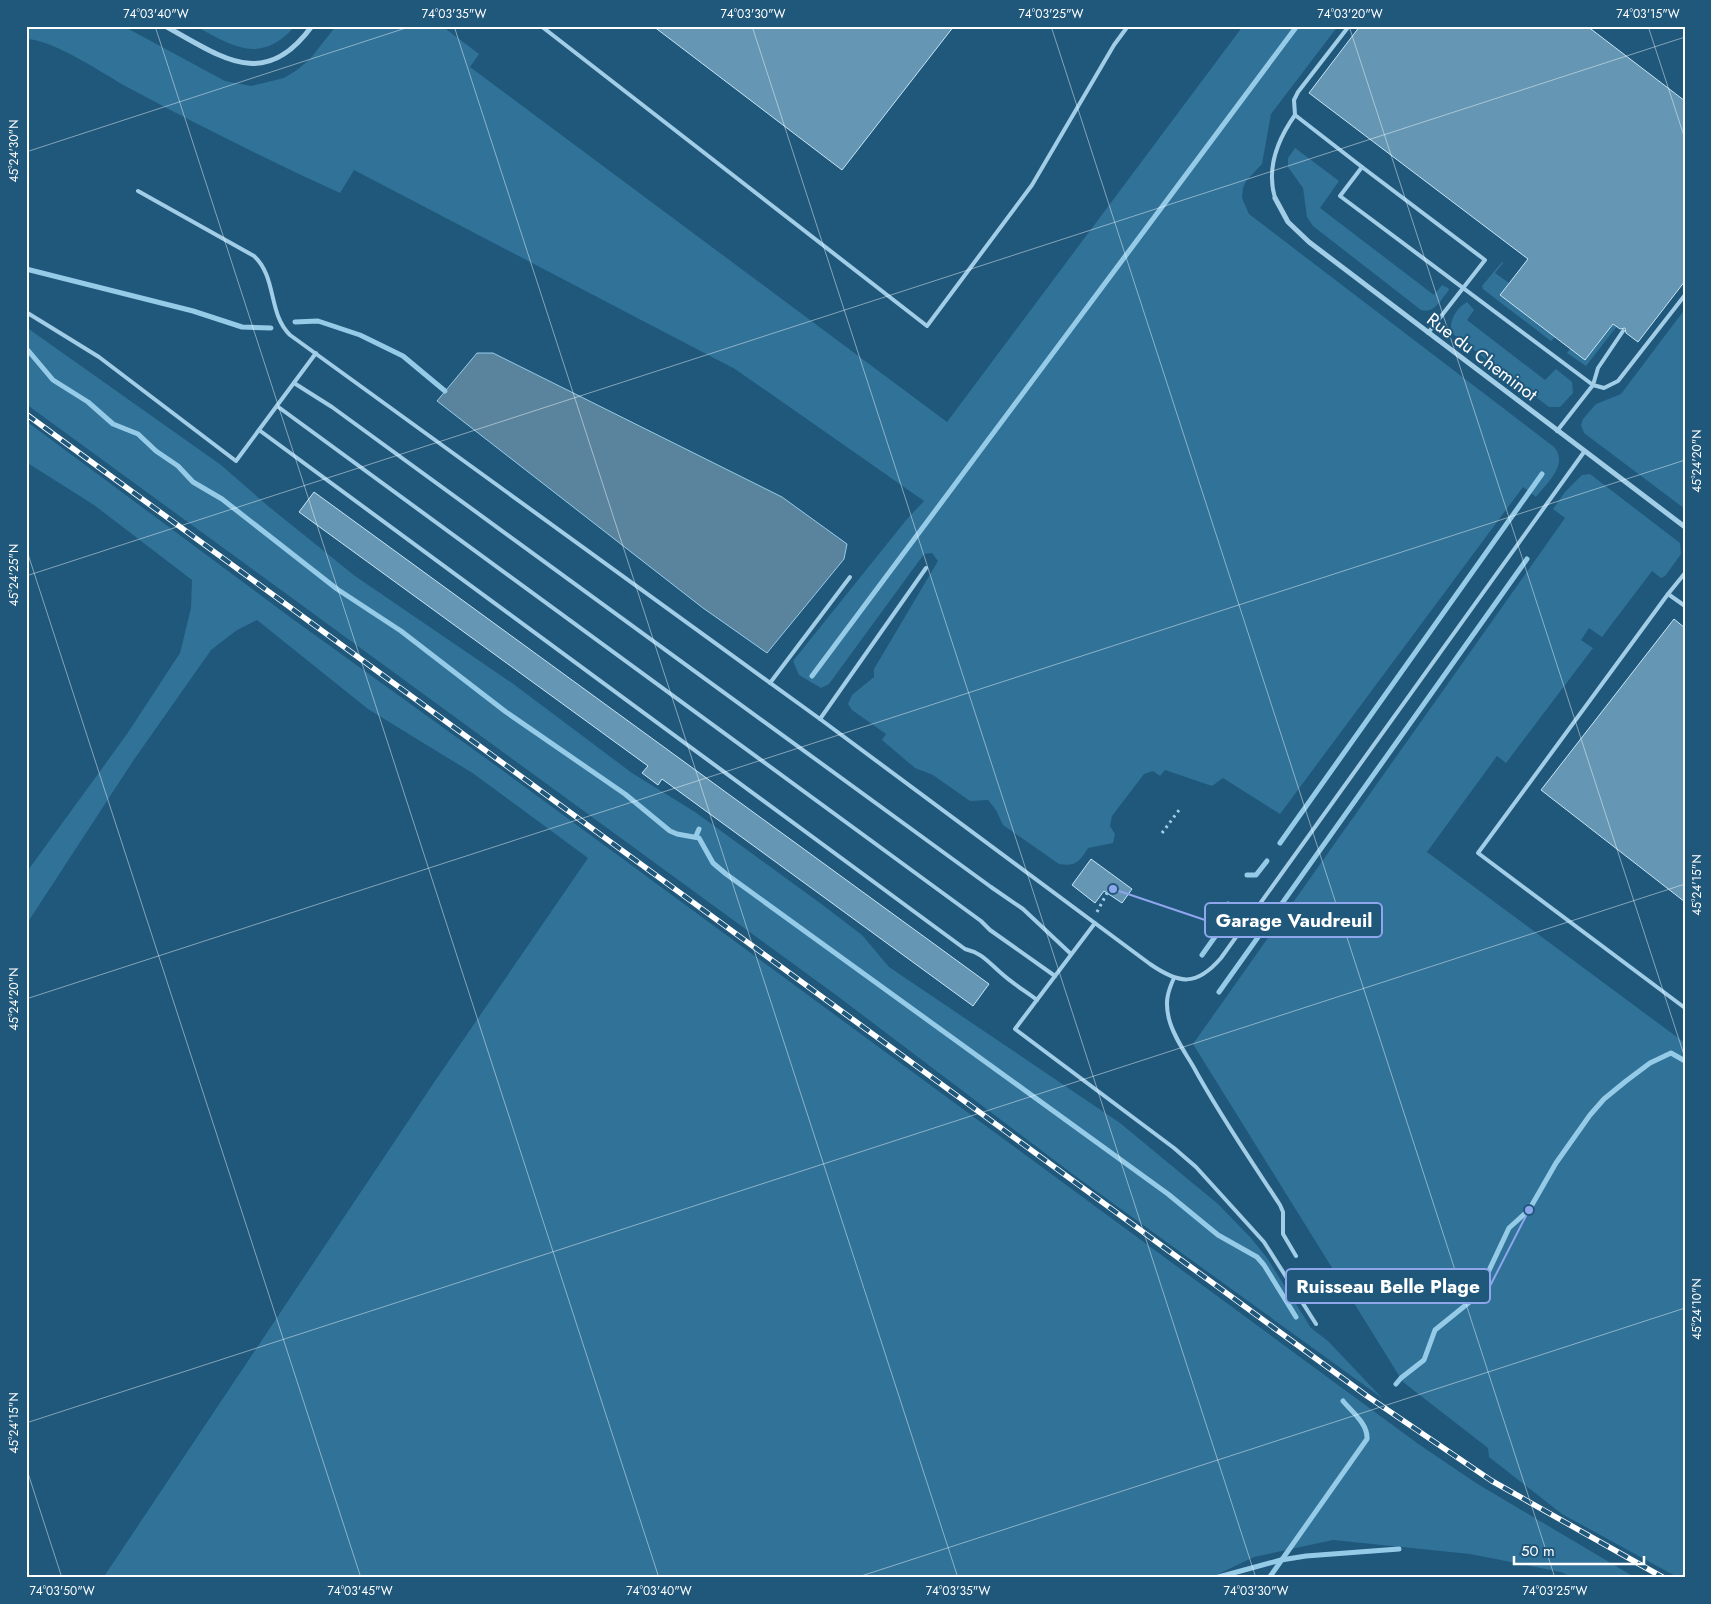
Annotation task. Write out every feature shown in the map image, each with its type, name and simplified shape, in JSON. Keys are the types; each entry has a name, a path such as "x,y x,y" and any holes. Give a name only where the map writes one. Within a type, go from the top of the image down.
{"street":[{"path":"165,26 212,52 241,64 263,64 284,56 298,44 312,26"},
{"name":"Rue du Cheminot","path":"1275,198 1281,212 1296,230 1428,333 1685,527"}],"lane":[{"path":"541,26 927,326 1032,184 1114,45 1128,26"},
{"path":"1275,198 1272,183 1274,161 1284,131 1295,115 1294,100 1298,92 1349,26"},
{"path":"1295,115 1485,260 1428,333"},
{"path":"1362,167 1340,196 1593,385 1604,388 1618,381 1685,295"},
{"path":"138,191 254,256 266,270 284,329 820,719 1095,923 1174,978 1185,980 1204,974 1220,958 1584,452"},
{"path":"26,312 99,357 236,461 316,353"},
{"path":"1558,431 1593,385 1600,364 1624,331"},
{"path":"294,383 332,407 974,876 1011,900 1071,954"},
{"path":"277,406 1055,976"},
{"path":"259,430 965,949 978,952 988,959 1000,972 1037,1000"},
{"path":"820,719 926,568"},
{"path":"1685,573 1478,852 1685,1008"},
{"path":"770,683 850,576"},
{"path":"1668,594 1685,606"},
{"path":"1095,923 1015,1029 1174,1148 1196,1168 1264,1242 1316,1324"},
{"path":"1174,978 1167,993 1166,1004 1169,1020 1176,1036 1208,1094 1280,1205 1283,1212 1283,1234 1296,1256"}],"path":[{"path":"1162,833 1179,810"},
{"path":"1099,906 1108,893"}],"shaded area":[{"path":"26,26 123,26 225,81 251,86 284,78 297,70 310,59 336,26 442,26 479,54 470,67 947,422 1243,26 1338,26 1271,114 1262,164 1246,181 1243,188 1242,198 1249,214 1554,447 1558,453 1558,467 1536,497 1523,487 1280,814 1223,778 1212,786 1165,770 1160,776 1153,771 1144,774 1112,816 1110,826 1115,834 1113,843 1088,848 1080,860 1074,864 1059,864 1003,825 996,810 988,800 970,801 933,775 915,768 882,740 886,734 852,710 848,704 852,695 874,677 874,669 938,561 932,553 924,554 829,684 821,688 799,675 793,661 907,519 924,501 735,369 354,170 340,193 260,155 155,102 64,51 51,45 26,39"},
{"path":"196,26 295,26 283,38 270,45 258,49 247,49 235,46"},
{"path":"1295,148 1339,181 1320,208 1434,295 1442,285 1448,288 1449,290 1434,308 1426,311 1421,310 1313,226 1307,217 1303,188 1288,167 1288,158"},
{"path":"1502,262 1495,273 1509,283 1555,337 1551,341 1483,289 1482,286"},
{"path":"1467,302 1474,310 1467,320 1545,380 1556,369 1572,382 1573,393 1560,407 1549,407 1454,335 1451,326 1453,317 1459,308"},
{"path":"1685,309 1685,509 1584,433 1581,425 1583,419 1596,404 1621,394"},
{"path":"1613,323 1617,326 1586,366 1567,353 1570,349"},
{"path":"26,327 221,465 268,506 355,576 512,683 632,773 695,812 824,906 862,935 889,967 1120,1123 1218,1204 1251,1238 1267,1258 1311,1328 1328,1341 1382,1398 1074,1175 836,995 26,404"},
{"path":"477,353 493,353 782,497 847,544 844,559 767,653 703,608 437,401"},
{"path":"26,421 294,620 502,770 1417,1443 1476,1483 1636,1578 1574,1578 1561,1572 1470,1554 1333,1540 1254,1557 1210,1578 103,1578 435,1081 588,858 474,774 368,709 257,620 237,630 211,650 133,761 26,925 26,873 127,734 180,653 191,608 192,580 94,505 26,462"},
{"path":"1590,474 1680,543 1681,554 1665,576 1661,578 1652,571 1602,637 1589,628 1581,640 1593,648 1506,763 1497,756 1427,852 1685,1043 1685,1578 1679,1578 1562,1514 1489,1457 1488,1448 1403,1382 1193,1044 1565,518 1553,509 1565,492 1582,475"}],"building":[{"path":"653,26 954,26 842,170"},
{"path":"1360,26 1587,26 1685,101 1685,281 1638,342 1626,333 1625,328 1620,329 1613,324 1585,360 1500,295 1528,259 1309,93"},
{"path":"314,492 989,984 973,1006 662,779 658,785 642,773 648,766 299,512"},
{"path":"1674,619 1685,628 1685,902 1541,790"},
{"path":"1091,859 1132,889 1122,903 1104,891 1095,903 1072,885"}],"waterway":[{"path":"812,676 1297,26"},
{"path":"26,269 193,311 242,327 271,328"},
{"path":"295,322 318,321 360,335 403,356 445,391"},
{"path":"26,348 53,380 88,402 113,424 138,434 156,451 178,466 193,482 222,499 337,589 401,631 506,712 625,794 670,831 699,838 713,863 726,874 1168,1194 1218,1235 1257,1257 1264,1265 1296,1317"},
{"path":"1280,843 1542,474"},
{"path":"1219,992 1527,559"},
{"path":"696,836 699,829"},
{"path":"1247,875 1256,875 1267,861"},
{"path":"1202,955 1229,917 1228,904"},
{"path":"1396,1384 1424,1360 1435,1330 1477,1296 1509,1228 1529,1210 1556,1163 1590,1115 1604,1099 1650,1063 1671,1053 1685,1061"},
{"path":"1269,1578 1367,1439 1362,1423 1343,1401"},
{"path":"1215,1578 1281,1560 1306,1556 1399,1549"}],"railway":[{"path":"26,414 1367,1396 1492,1481 1664,1578"}],"place":[{"name":"Garage Vaudreuil","path":"1113,889"},
{"name":"Ruisseau Belle Plage","path":"1529,1210"}]}
